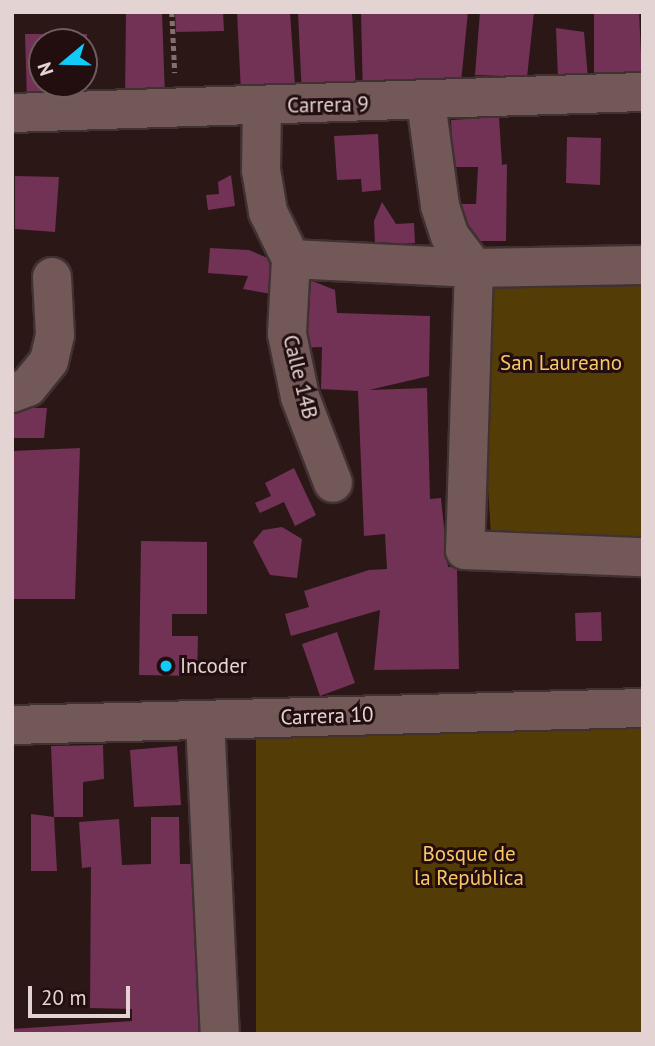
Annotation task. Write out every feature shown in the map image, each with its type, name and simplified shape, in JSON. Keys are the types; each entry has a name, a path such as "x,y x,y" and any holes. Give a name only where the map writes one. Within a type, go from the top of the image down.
{"street":[{"name":"Carrera 9","path":"12,113 426,102 643,92"},
{"path":"426,102 440,206 450,236 474,268 465,550 643,557"},
{"name":"Calle 14B","path":"262,106 261,170 268,212 291,259 287,334 300,397 332,483"},
{"path":"291,259 474,268 643,265"},
{"path":"12,393 28,387 49,361 55,335 52,277"},
{"name":"Carrera 10","path":"12,725 643,708"},
{"path":"205,720 220,1034"}],"path":[{"path":"172,12 176,109"}],"green space":[{"name":"San Laureano","path":"474,268 643,278 643,542 491,535"},
{"name":"Bosque de la República","path":"643,690 643,1034 256,1034 256,709"}],"building":[{"path":"126,12 162,12 165,97 125,99"},
{"path":"175,12 223,12 224,31 176,32"},
{"path":"237,12 290,12 295,86 241,92"},
{"path":"298,12 352,12 356,92 302,97"},
{"path":"361,12 468,12 461,82 363,99"},
{"path":"480,12 534,12 527,77 475,75"},
{"path":"594,12 639,12 642,76 594,76"},
{"path":"556,28 584,32 588,78 558,78"},
{"path":"25,34 28,34 28,98 44,98 27,100"},
{"path":"499,117 502,165 507,164 506,241 456,241 456,204 476,204 478,167 453,167 451,120"},
{"path":"378,134 381,190 362,192 361,179 337,180 334,136"},
{"path":"567,137 601,138 600,185 566,183"},
{"path":"231,175 235,206 208,210 206,195 219,194 218,182"},
{"path":"15,176 59,177 55,232 15,229"},
{"path":"382,202 396,224 414,223 415,243 375,245 374,221"},
{"path":"210,248 249,250 288,267 283,296 243,289 248,276 208,273"},
{"path":"297,275 335,290 337,313 430,316 429,376 369,390 427,388 430,499 441,498 448,567 457,567 459,669 374,670 380,610 291,636 285,614 309,607 304,591 369,570 387,569 385,534 364,536 358,391 321,389 322,347 295,348"},
{"path":"12,408 47,408 44,438 12,438"},
{"path":"80,448 75,599 12,599 12,451"},
{"path":"294,468 316,515 295,526 284,502 260,513 255,503 271,496 265,483"},
{"path":"282,527 302,539 297,578 270,575 253,542 263,530"},
{"path":"141,541 207,542 207,614 172,614 172,636 198,636 197,676 139,675"},
{"path":"601,612 602,641 576,641 575,613"},
{"path":"337,632 355,683 320,696 302,644"},
{"path":"103,745 104,779 83,782 83,817 54,817 51,746"},
{"path":"177,746 181,805 134,807 130,750"},
{"path":"31,814 54,817 57,871 31,871"},
{"path":"151,817 179,817 180,864 200,864 200,1034 12,1034 12,1029 132,1021 132,1009 90,1008 91,867 82,868 79,822 119,819 122,865 151,864"}],"place":[{"name":"Incoder","path":"166,666"}]}
